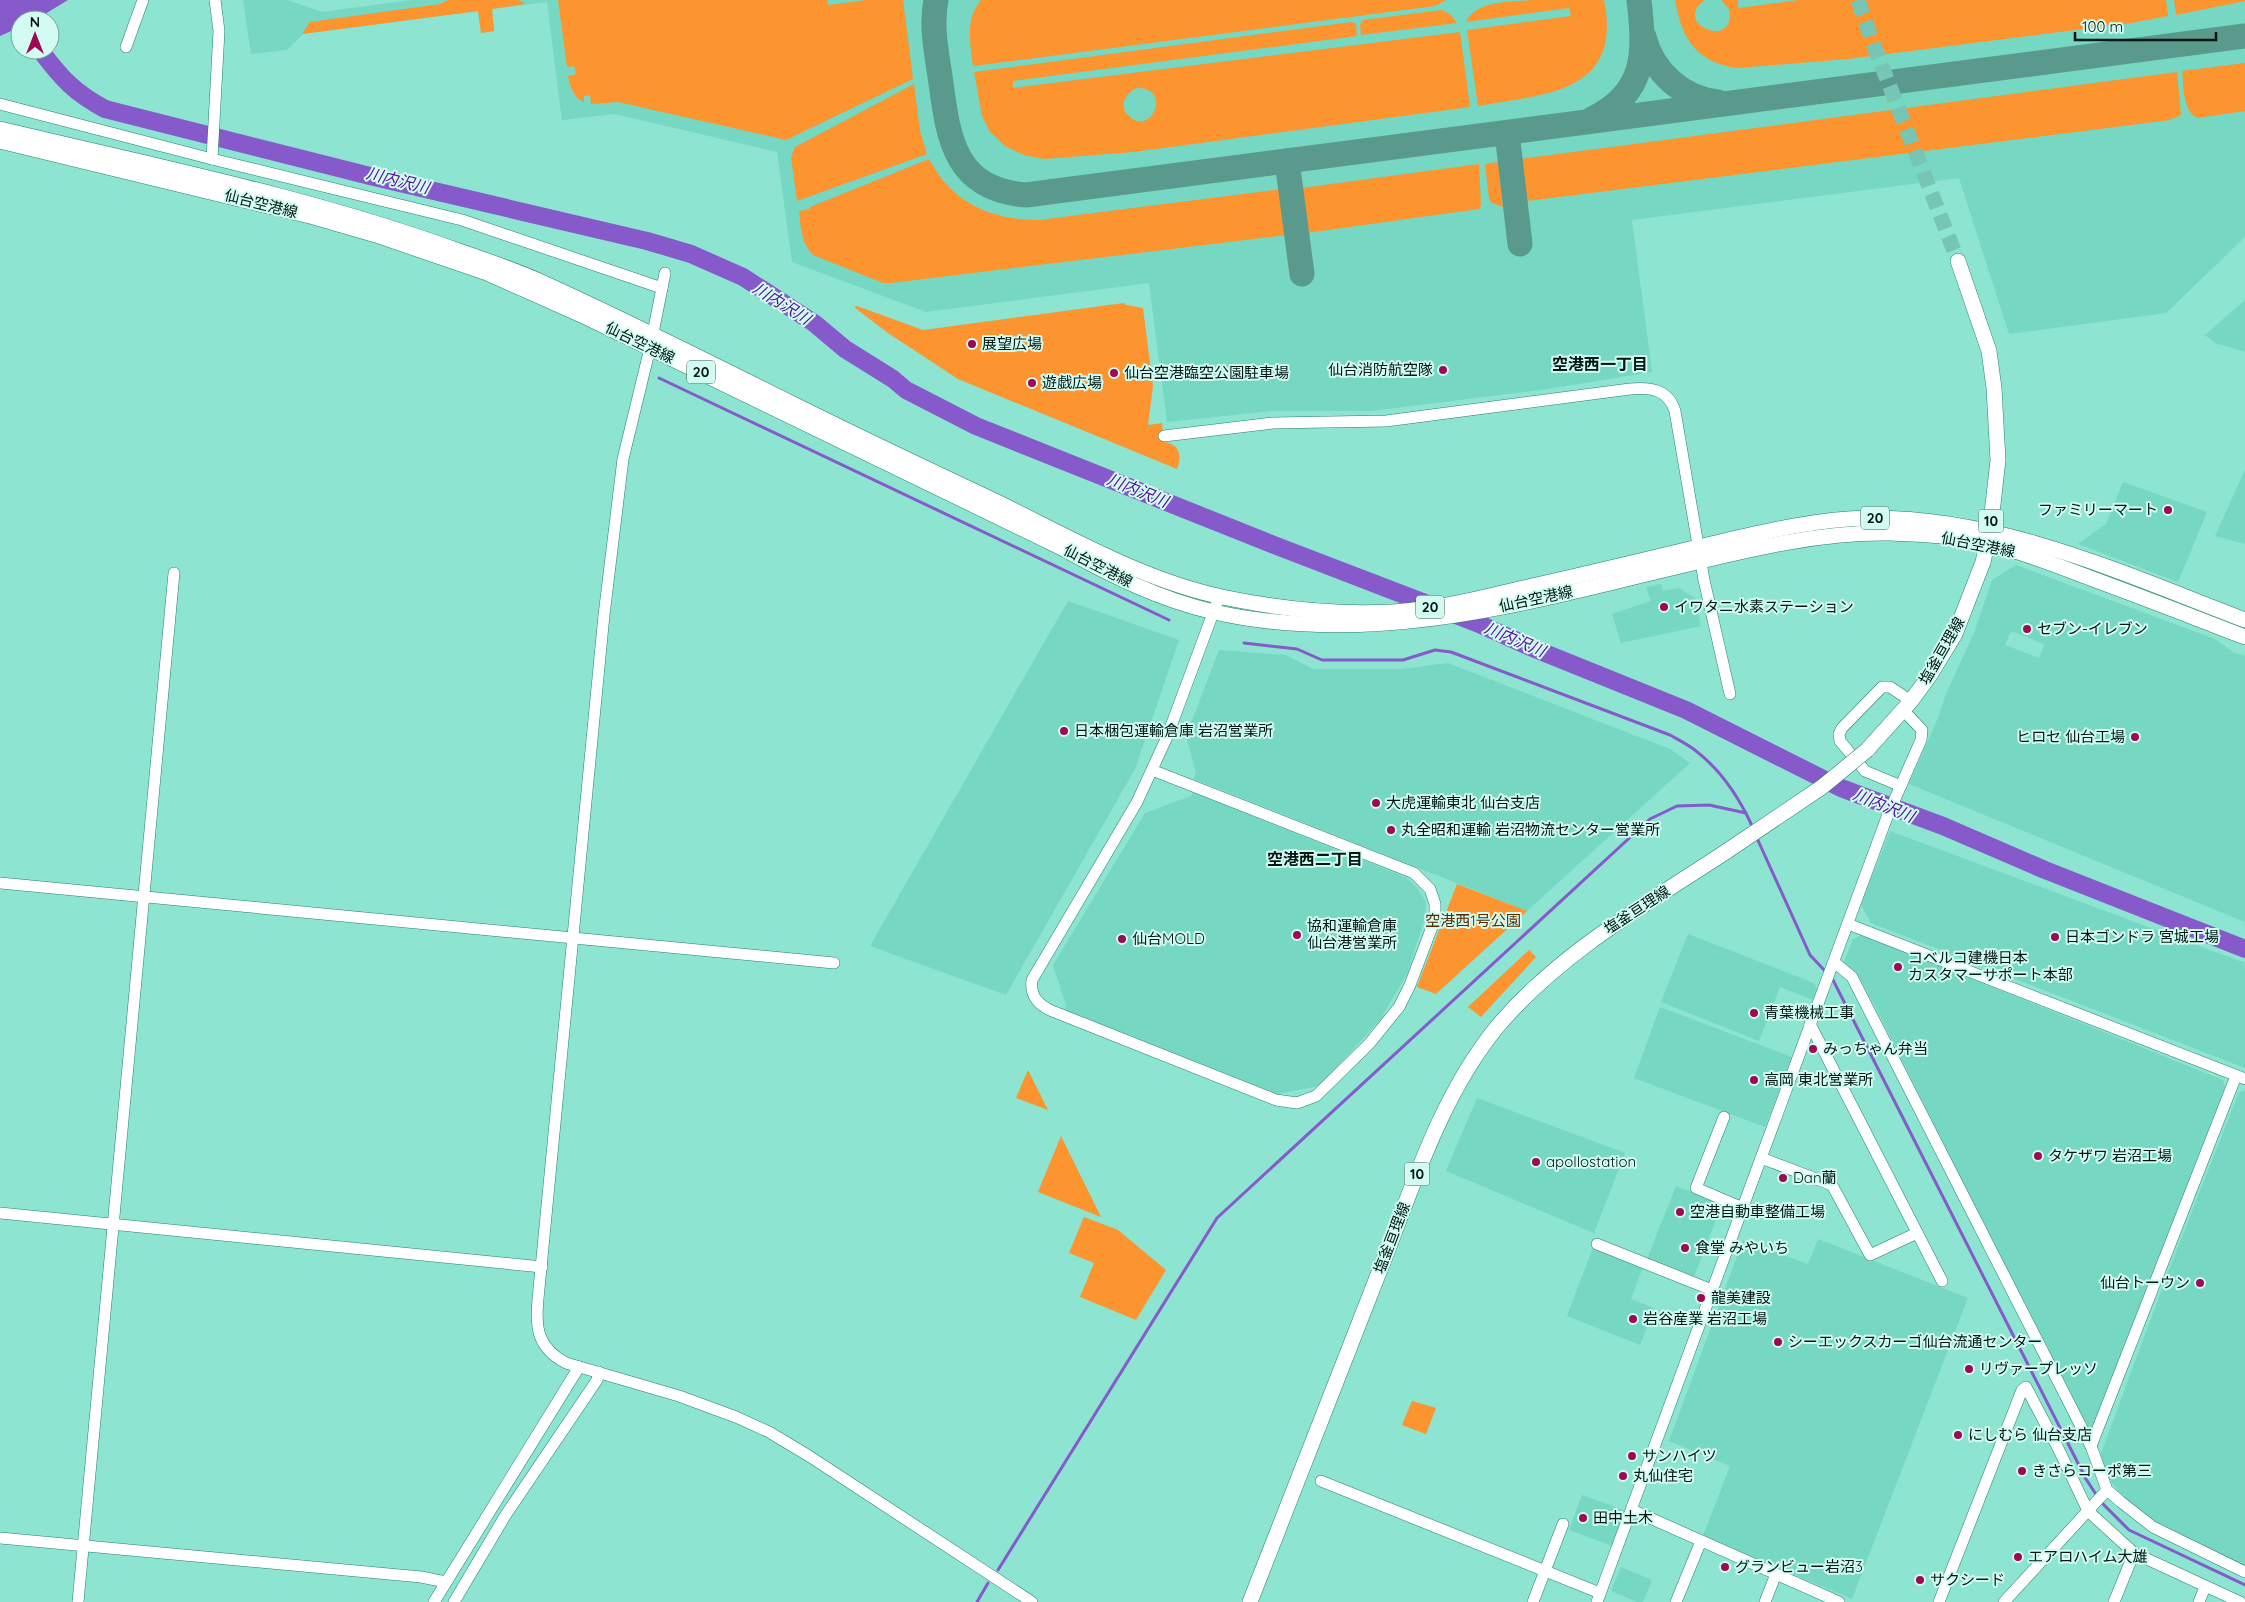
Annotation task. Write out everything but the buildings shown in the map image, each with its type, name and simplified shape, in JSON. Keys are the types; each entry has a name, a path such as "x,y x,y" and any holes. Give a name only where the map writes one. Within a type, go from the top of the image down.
{"main road":[{"name":"仙台空港線","path":"0,129 271,194 396,228 529,276 1101,570 1150,591 1212,612 1256,620 1339,625 1387,625 1432,619 1516,604 1794,526 1868,518 1944,523 1988,537 2023,553 2245,637"},
{"name":"仙台空港線","path":"0,141 252,202 376,235 487,273 651,340 799,407 1113,558 1190,589 1219,597 1273,607 1324,612 1363,612 1423,608 1699,554"},
{"name":"塩釜亘理線","path":"1250,1602 1424,1156 1464,1075 1497,1027 1532,989 1559,964 1593,939 1822,787 1868,750 1930,675 1954,634 1970,599 1988,537 1998,460 1994,388 1989,351 1958,261"},
{"name":"仙台空港線","path":"1988,537 2040,544 2245,620"}],"street":[{"path":"126,47 143,0"},
{"path":"213,155 220,30 215,0"},
{"path":"0,104 213,155 462,220 662,288"},
{"path":"665,273 623,459 604,615 536,1318 540,1336 546,1347 555,1357 579,1367 680,1396 736,1417 769,1432 810,1456 1032,1602"},
{"path":"1164,436 1273,422 1386,421 1630,389 1653,389 1667,396 1675,411 1699,554 1730,694"},
{"path":"78,1602 174,573"},
{"path":"1152,770 1414,873 1430,889 1435,904 1435,919 1410,985 1399,1007 1369,1044 1324,1089 1308,1100 1297,1103 1276,1100 1052,1011 1038,1004 1032,994 1032,980 1137,802 1167,737 1219,597"},
{"path":"1321,1481 1545,1571 1599,1598 1889,812 1901,786 1922,734 1907,705 1890,688 1882,687 1842,728 1840,741 1864,771 1901,786"},
{"path":"0,884 145,896 834,963"},
{"path":"1848,924 2241,1078 2091,1446"},
{"path":"1834,963 1852,977 2091,1446 2107,1490 2153,1527 2245,1572"},
{"path":"1810,1024 1942,1281"},
{"path":"1724,1117 1696,1188 1743,1208"},
{"path":"1761,1158 1832,1185 1870,1254 1917,1234"},
{"path":"0,1213 542,1267"},
{"path":"1597,1244 1712,1290"},
{"path":"434,1602 579,1367"},
{"path":"454,1602 506,1516 597,1380 599,1372"},
{"path":"1939,1602 2022,1390 2026,1387 2090,1509 2134,1553 2240,1602"},
{"path":"2004,1602 2107,1490"},
{"path":"1632,1510 1839,1602"},
{"path":"1533,1602 1563,1524"},
{"path":"0,1538 421,1577 446,1582"},
{"path":"1676,1602 1701,1541"},
{"path":"2114,1602 2134,1553"},
{"path":"1765,1602 1776,1574"},
{"path":"2199,1602 2205,1586"}],"shaded area":[{"path":"0,0 68,0 52,10 10,10 10,32 0,36"},
{"path":"243,0 287,0 322,12 411,0 2245,0 2245,237 2166,313 2009,334 1959,178 1632,220 1652,372 1541,390 1371,411 1273,411 1167,422 1149,283 926,312 792,262 777,152 615,114 562,120 547,2 492,9 494,31 481,33 478,11 303,34 287,50 251,54"},
{"path":"2245,300 2245,352 2215,343 2205,335"},
{"path":"2245,470 2245,544 2215,536"},
{"path":"2123,482 2207,512 2178,582 2078,544 2106,524"},
{"path":"2016,565 2215,639 2233,652 2245,656 2245,922 1909,784 1938,718 1946,694 1974,633 1992,580","holes":["2011,631 2044,644 2048,635 2039,658 2005,645"]},
{"name":"イワタニ水素ステーション","path":"1661,584 1663,591 1679,588 1695,598 1701,626 1621,643 1612,614 1651,601 1646,587"},
{"path":"1068,601 1179,640 1135,769 1006,995 870,946"},
{"path":"1219,650 1286,655 1313,669 1402,669 1448,663 1670,749 1690,763 1527,911 1194,779 1196,773 1186,736"},
{"path":"1193,792 1407,878 1417,888 1426,902 1425,918 1407,974 1380,1020 1319,1086 1276,1094 1065,1010 1066,1005 1053,965 1145,813 1191,796"},
{"path":"1890,831 2245,963 2245,1068 1871,923 1861,905"},
{"path":"1688,934 1814,983 1817,989 1813,1000 1780,987 1759,1041 1661,1002"},
{"path":"1862,935 2223,1080 2225,1087 2090,1437 1876,1008 1859,977 1843,964 1853,939"},
{"path":"1660,1007 1792,1057 1765,1127 1634,1078"},
{"path":"2245,1090 2245,1566 2155,1523 2127,1501 2117,1489 2103,1471 2100,1456 2169,1270 2239,1092"},
{"name":"apollostation","path":"1477,1098 1625,1153 1594,1233 1446,1171"},
{"path":"1676,1186 1722,1204 1694,1277 1647,1259"},
{"path":"1818,1239 1968,1298 1852,1599 1703,1536 1730,1466 1669,1441 1743,1240 1808,1264"},
{"path":"1594,1245 1644,1264 1631,1299 1654,1308 1640,1345 1567,1316"},
{"path":"1582,1495 1626,1511 1613,1546 1569,1530"},
{"path":"1621,1567 1652,1580 1643,1602 1637,1602 1611,1591"}],"green space":[{"path":"448,0 519,0 525,4 492,9 494,31 481,33 478,11 302,34 310,22 440,4"},
{"path":"558,0 827,0 828,5 866,0 903,0 913,79 786,140 618,102 591,104 590,95 584,96 584,102 580,100 570,84 568,76 576,74 574,66 567,67"},
{"path":"981,0 1446,0 1435,6 973,66 970,31 973,15"},
{"path":"1604,0 1607,31 1602,54 1590,71 1573,83 1552,92 1478,106 1467,30 1571,16 1569,8 1466,22 1471,15 1486,6 1505,2"},
{"path":"1675,0 1705,0 1696,9 1695,17 1699,24 1707,29 1716,31 1724,29 1729,22 1729,9 1721,0 1738,0 1738,8 1798,0 2166,0 2168,16 2131,23 1848,59 1736,68 1710,60 1693,46 1682,26"},
{"path":"2174,0 2245,0 2245,1 2176,15"},
{"path":"1442,10 1451,15 1457,23 1361,35 1360,24 1363,20"},
{"path":"1352,22 1356,24 1357,36 1013,81 1013,88 1460,32 1470,107 1133,152 1044,159 1024,155 1005,146 990,132 982,116 974,72","holes":["1137,88 1148,90 1154,95 1156,102 1155,110 1151,117 1145,121 1137,121 1126,112 1124,100 1129,93"]},
{"path":"2245,63 2245,111 2197,118 2192,114 2186,104 2182,71"},
{"path":"2177,72 2181,115 2170,120 1527,201 1521,159"},
{"path":"914,84 920,131 927,154 797,201 791,157 795,147"},
{"path":"929,159 938,174 961,198 989,212 1021,219 1039,220 1281,189 1287,235 891,283 883,283 813,255 809,250 802,234 799,211 810,209 810,207"},
{"path":"1498,162 1503,207 1492,203 1489,199 1485,164"},
{"path":"1479,164 1481,205 1479,209 1306,233 1301,188"},
{"path":"1124,303 1143,308 1153,386 1148,425 1162,423 1164,442 1173,445 1178,451 1177,469 958,379 888,333 854,307 857,306 923,330"},
{"name":"空港西1号公園","path":"1457,884 1527,911 1436,994 1417,987"},
{"path":"1529,950 1536,957 1481,1017 1468,1007"},
{"path":"1028,1070 1048,1110 1016,1098"},
{"path":"1061,1136 1101,1217 1038,1192"},
{"path":"1084,1217 1118,1230 1166,1270 1136,1320 1080,1297 1094,1263 1069,1253"},
{"path":"1412,1401 1436,1408 1426,1434 1402,1425"}],"waterway":[{"name":"川内沢川","path":"48,60 69,84 85,97 105,109 370,176 647,241 691,254 743,277 814,323 845,349 893,379 906,390 976,426 1274,545 1477,623 1530,647 1686,710 1841,788 1943,826 2045,870 2245,949"},
{"path":"659,378 1169,620"},
{"path":"1244,643 1297,649 1322,660 1403,660 1435,650 1451,652 1670,735 1684,743 1714,767 1736,796 1753,828"},
{"path":"998,1570 1217,1218 1650,819 1677,806 1709,805 1746,813"},
{"path":"1756,836 1810,955 1826,972"},
{"path":"1831,976 2086,1479 2097,1496"},
{"path":"2100,1501 2129,1530 2245,1585"},
{"path":"977,1602 988,1583"}],"taxiway":[{"path":"936,0 934,28 937,57 946,119 958,155 968,170 982,182 1001,191 1026,195 2245,36"},
{"path":"1592,119 1610,109 1633,84 1641,54 1642,37 1639,0"},
{"path":"1644,37 1654,61 1671,81 1693,95 1718,102"},
{"path":"1507,133 1520,244"},
{"path":"1287,161 1302,274"}],"tunnel":[{"path":"1858,0 1874,46 1958,261"}],"place":[{"name":"展望広場","path":"972,344"},
{"name":"仙台消防航空隊","path":"1443,370"},
{"name":"仙台空港臨空公園駐車場","path":"1114,373"},
{"name":"遊戯広場","path":"1032,383"},
{"name":"ファミリーマート","path":"2168,510"},
{"name":"イワタニ水素ステーション","path":"1664,607"},
{"name":"セブン-イレブン","path":"2027,629"},
{"name":"日本梱包運輸倉庫 岩沼営業所","path":"1064,731"},
{"name":"ヒロセ 仙台工場","path":"2135,737"},
{"name":"大虎運輸東北 仙台支店","path":"1376,803"},
{"name":"丸全昭和運輸 岩沼物流センター営業所","path":"1391,830"},
{"name":"協和運輸倉庫 仙台港営業所","path":"1297,935"},
{"name":"日本ゴンドラ 宮城工場","path":"2055,937"},
{"name":"仙台MOLD","path":"1122,939"},
{"name":"コベルコ建機日本 カスタマーサポート本部","path":"1898,967"},
{"name":"青葉機械工事","path":"1754,1013"},
{"name":"みっちゃん弁当","path":"1813,1049"},
{"name":"高岡 東北営業所","path":"1754,1080"},
{"name":"タケザワ 岩沼工場","path":"2038,1156"},
{"name":"apollostation","path":"1536,1162"},
{"name":"Dan蘭","path":"1783,1178"},
{"name":"空港自動車整備工場","path":"1680,1212"},
{"name":"食堂 みやいち","path":"1685,1248"},
{"name":"仙台トーウン","path":"2200,1283"},
{"name":"龍美建設","path":"1701,1298"},
{"name":"岩谷産業 岩沼工場","path":"1633,1319"},
{"name":"シーエックスカーゴ仙台流通センター","path":"1778,1342"},
{"name":"リヴァープレッソ","path":"1969,1369"},
{"name":"にしむら 仙台支店","path":"1958,1435"},
{"name":"サンハイツ","path":"1632,1456"},
{"name":"きさらコーポ第三","path":"2022,1471"},
{"name":"丸仙住宅","path":"1623,1476"},
{"name":"田中土木","path":"1583,1518"},
{"name":"エアロハイム大雄","path":"2018,1557"},
{"name":"グランビュー岩沼3","path":"1725,1567"},
{"name":"サクシード","path":"1920,1580"}],"district":[{"name":"空港西一丁目","path":"1600,364"},
{"name":"空港西二丁目","path":"1315,859"}]}
